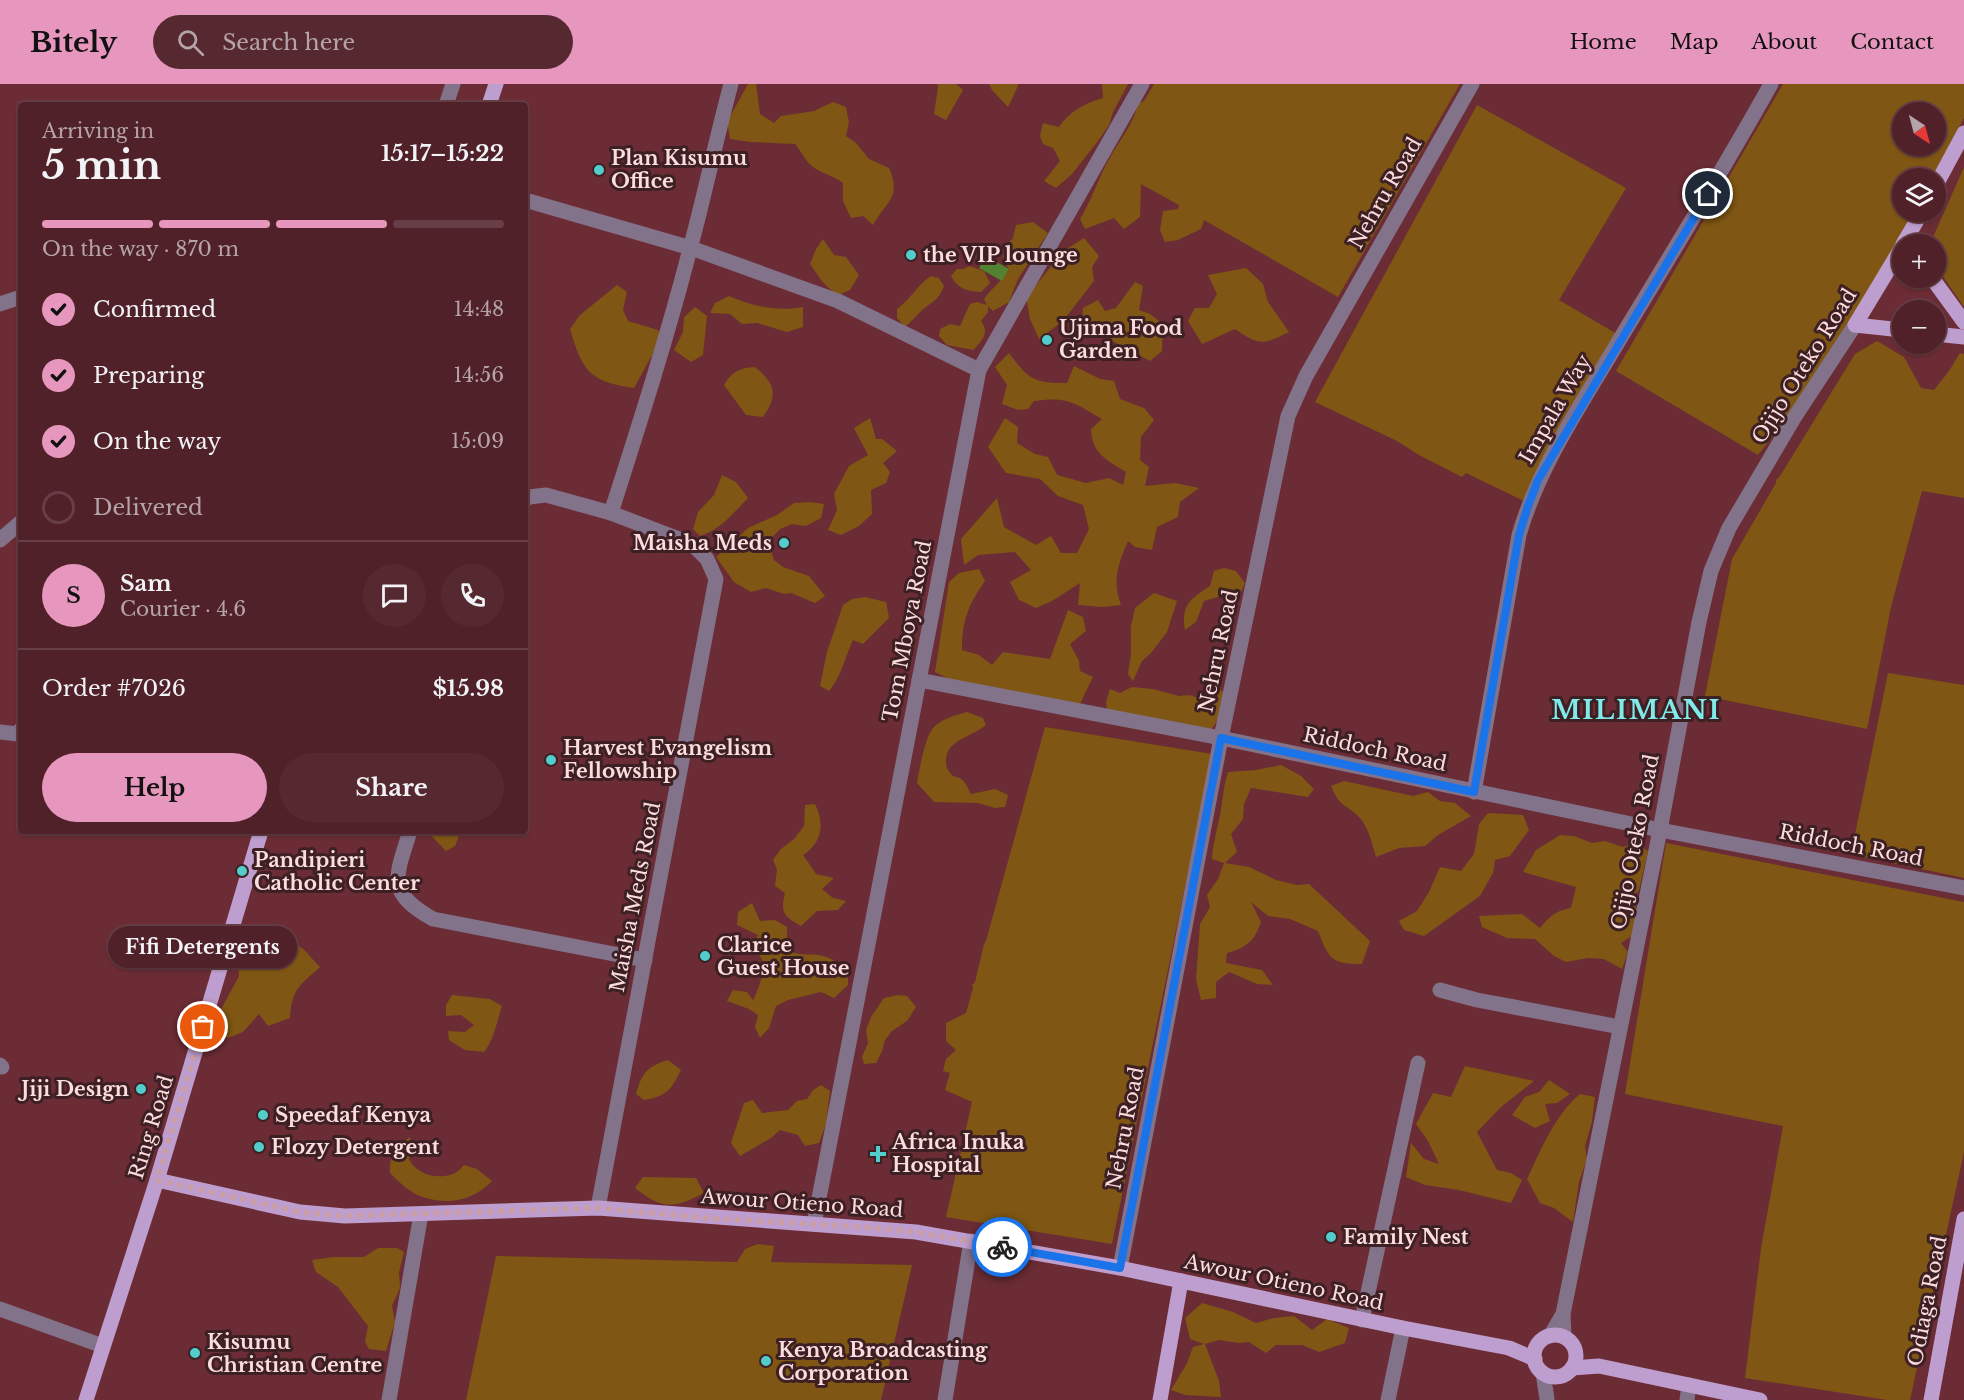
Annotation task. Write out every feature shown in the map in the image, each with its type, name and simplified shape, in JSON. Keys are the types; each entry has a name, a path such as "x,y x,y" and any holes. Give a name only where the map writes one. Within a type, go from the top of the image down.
{"main road":[{"path":"490,102 496,84"},
{"path":"1945,168 1964,133"},
{"name":"Ojijo Oteko Road","path":"1910,234 1916,222"},
{"path":"1914,226 1916,234"},
{"name":"Ojijo Oteko Road","path":"1855,325 1892,264"},
{"path":"1939,288 1964,322"},
{"path":"1855,325 1892,329"},
{"path":"1946,335 1964,337"},
{"name":"Ring Road","path":"86,1400 157,1180 260,834"},
{"name":"Awour Otieno Road","path":"157,1180 300,1212 345,1216 598,1208 706,1218 916,1232 1120,1268 1403,1329 1536,1353"},
{"name":"Odiaga Road","path":"1930,1397 1964,1219"},
{"path":"1160,1400 1181,1281"},
{"path":"1557,1337 1572,1344 1574,1360 1566,1374 1550,1375 1539,1369 1536,1353 1545,1338 1557,1337"},
{"path":"1574,1360 1688,1392 1760,1400"}],"street":[{"path":"447,102 453,84"},
{"path":"611,513 653,381 690,248 731,84"},
{"name":"Tom Mboya Road","path":"814,1224 979,370 1142,84"},
{"name":"Nehru Road","path":"1120,1268 1221,738 1288,416 1305,376 1472,84"},
{"name":"Impala Way","path":"1474,792 1519,535 1538,480 1771,84"},
{"path":"528,201 690,248 838,301 979,370"},
{"path":"0,304 18,298"},
{"name":"Ojijo Oteko Road","path":"1557,1337 1660,830 1699,621 1711,571 1729,528 1794,418 1855,325"},
{"name":"Maisha Meds Road","path":"528,498 546,495 611,513 692,544 707,559 716,579 598,1208"},
{"path":"0,540 18,525"},
{"name":"Riddoch Road","path":"919,680 1221,738 1660,830 1964,888"},
{"path":"0,732 18,734"},
{"path":"409,834 397,874 402,894 414,908 433,919 645,960"},
{"path":"1440,990 1477,1000 1620,1027"},
{"path":"1362,1320 1418,1063"},
{"path":"389,1400 421,1214"},
{"path":"945,1400 971,1241"},
{"path":"0,1309 103,1346"},
{"path":"1388,1400 1403,1329"},
{"path":"1547,1399 1550,1375"}],"shaded area":[{"path":"748,84 756,84 760,114 774,123 781,116 814,111 833,102 846,107 849,122 846,136 856,143 869,159 889,168 893,178 891,199 873,225 863,216 851,218 843,201 843,183 813,167 795,144 730,139 727,122"},
{"path":"937,84 956,84 963,90 946,120 934,114"},
{"path":"989,84 1018,84 1008,107 992,90"},
{"path":"1102,84 1128,84 1113,112 1109,125 1098,141 1072,174 1056,188 1044,181 1060,161 1053,148 1043,144 1040,136 1043,123 1059,127 1078,108 1103,98"},
{"path":"1154,84 1460,84 1338,297 1204,220 1201,229 1178,240 1165,242 1160,230 1163,211 1178,209 1179,205 1141,184 1140,217 1124,229 1114,218 1085,229 1080,219 1107,163 1132,120 1138,104 1144,101"},
{"path":"1783,84 1964,84 1964,118 1946,152 1946,102 1892,102 1892,156 1944,156 1937,168 1892,168 1892,222 1908,222 1902,234 1892,234 1892,252 1834,357 1758,455 1616,371"},
{"path":"1477,105 1626,188 1559,300 1617,334 1524,501 1466,473 1462,477 1397,441 1315,402"},
{"path":"1964,167 1964,307 1946,281 1946,234 1934,234 1940,222 1946,222 1946,208"},
{"path":"1033,222 1048,233 1018,279 1009,302 993,311 988,306 988,312 981,321 985,329 984,337 973,350 947,345 939,336 940,329 950,324 960,326 970,304 977,302 987,305 984,299 1009,269 1003,260 1004,248 1013,238 1016,225"},
{"path":"1084,238 1099,256 1092,267 1094,281 1063,321 1039,339 1030,319 1026,297 1065,250"},
{"path":"823,239 834,255 846,257 859,275 850,290 839,295 826,286 810,264"},
{"path":"986,256 1009,269 1002,281 979,268"},
{"path":"969,266 984,271 990,283 981,292 963,288 951,276 957,269"},
{"path":"1246,268 1263,284 1268,302 1289,332 1262,342 1235,329 1202,344 1188,321 1195,308 1209,308 1217,294 1208,275"},
{"path":"931,276 939,278 944,286 940,295 905,327 897,318 897,309"},
{"path":"1135,282 1143,286 1139,310 1150,314 1163,324 1162,351 1150,361 1082,325 1083,308 1098,300 1105,311 1116,308"},
{"path":"617,285 627,292 623,310 628,321 658,330 663,347 651,357 634,388 607,382 590,372 579,355 570,329 580,315"},
{"path":"729,296 765,307 784,309 803,307 803,327 787,332 757,323 742,324 730,314 710,313 715,303"},
{"path":"695,307 707,316 703,355 691,362 674,350 683,332 684,317"},
{"path":"1877,341 1892,350 1892,354 1904,357 1921,388 1934,390 1960,353 1964,354 1964,498 1922,491 1891,607 1867,729 1705,696 1732,559 1776,480 1855,354"},
{"path":"1009,353 1027,374 1039,381 1067,383 1074,366 1100,379 1114,381 1120,399 1144,408 1154,420 1141,437 1140,460 1149,467 1145,486 1175,483 1199,488 1180,502 1178,517 1157,527 1152,550 1135,547 1128,541 1117,573 1118,596 1121,605 1102,607 1078,605 1080,583 1052,601 1036,608 1019,600 1010,582 1031,570 1015,552 978,555 964,565 961,539 997,498 1004,527 1036,545 1051,536 1061,553 1077,553 1089,529 1083,505 1058,496 1040,479 1006,473 988,447 1005,418 1018,427 1017,443 1035,454 1048,457 1057,475 1086,483 1109,478 1123,485 1126,472 1107,460 1094,445 1091,429 1102,419 1085,409 1070,402 1055,399 1034,401 1028,409 1018,410 1002,404 1007,385 995,367"},
{"path":"755,367 771,385 773,396 763,417 746,415 724,385 737,371"},
{"path":"870,418 876,439 882,439 897,451 883,463 890,472 886,483 871,490 872,514 859,526 841,535 828,530 837,510 834,494 849,466 868,455 854,428"},
{"path":"722,475 736,482 748,498 721,525 700,536 693,529 698,512 714,495"},
{"path":"794,503 824,504 821,518 806,526 792,524 780,529 768,542 774,560 783,567 809,576 825,596 815,603 791,593 784,594 766,588 751,592 734,582 716,557 748,528 777,515"},
{"path":"1224,568 1236,571 1245,583 1235,607 1221,596 1204,601 1196,622 1185,630 1184,614 1188,604 1210,586 1214,571"},
{"path":"979,569 985,581 967,614 962,650 979,655 992,665 1003,652 1050,659 1068,610 1083,617 1086,631 1070,644 1079,661 1080,671 1093,677 1080,704 953,681 935,672 949,582 959,573"},
{"path":"1154,593 1177,601 1167,632 1142,661 1133,681 1128,674 1131,626 1135,608"},
{"path":"865,597 886,602 889,618 863,644 853,640 840,673 829,691 820,686 827,652 843,605 852,599"},
{"path":"1888,673 1964,685 1964,878 1851,854"},
{"path":"1132,687 1198,698 1210,687 1223,691 1218,720 1210,731 1107,711 1106,702 1110,689 1120,693"},
{"path":"967,712 983,718 986,725 960,740 950,749 946,762 948,770 964,782 971,794 995,789 1008,795 1005,807 995,808 978,803 934,802 917,783 930,732 944,720"},
{"path":"1045,727 1212,754 1112,1244 946,1217 972,1102 945,1090 950,1073 943,1071 946,1059 956,1050 946,1041 946,1023 966,1013"},
{"path":"1281,765 1301,776 1314,789 1308,797 1251,788 1244,804 1243,819 1231,834 1237,852 1225,863 1249,867 1276,880 1297,885 1309,884 1370,941 1362,964 1337,961 1325,948 1318,931 1290,919 1268,916 1251,902 1261,922 1249,943 1227,953 1226,963 1262,970 1273,985 1257,984 1229,972 1216,982 1216,998 1201,1000 1196,979 1200,924 1210,907 1207,895 1218,879 1224,863 1212,859 1228,772"},
{"path":"1344,781 1413,796 1428,792 1440,801 1455,803 1471,816 1438,835 1425,846 1399,848 1376,857 1370,836 1362,821 1340,802 1331,786"},
{"path":"815,804 820,819 820,832 814,845 803,855 816,874 834,878 822,889 833,898 846,901 838,910 817,911 801,926 787,916 783,910 785,893 775,886 777,869 773,860 804,826 805,805"},
{"path":"1488,813 1523,815 1529,830 1510,856 1495,860 1493,873 1480,896 1424,936 1404,930 1399,921 1417,911 1429,892 1440,867 1461,871 1474,854 1479,824"},
{"path":"430,834 460,834 455,846 446,851"},
{"path":"1560,835 1574,836 1592,843 1605,841 1623,847 1636,845 1648,851 1639,890 1629,900 1638,909 1632,936 1621,943 1628,952 1622,969 1604,959 1588,958 1566,962 1554,956 1535,939 1507,938 1482,927 1479,916 1522,914 1540,928 1553,915 1571,908 1576,887 1523,872 1536,850"},
{"path":"1666,843 1964,902 1964,1152 1910,1400 1887,1400 1745,1378 1761,1248 1783,1126 1625,1094"},
{"path":"752,903 760,921 775,920 787,927 787,939 794,953 826,957 848,971 848,985 834,998 821,992 788,1000 776,1006 769,1028 760,1038 755,1027 758,1015 727,1001 733,990 747,992 753,1000 759,987 764,965 751,946 758,935 737,925 738,912"},
{"path":"276,940 297,945 320,967 295,994 290,1018 268,1026 259,1014 243,1032 228,1038 212,1026 239,976 237,955"},
{"path":"452,995 490,999 502,1006 493,1036 484,1052 465,1050 449,1040 448,1031 465,1032 474,1025 461,1015 446,1016 446,1005"},
{"path":"907,996 916,1007 907,1021 892,1031 885,1040 876,1063 864,1064 862,1057 868,1043 866,1030 871,1017 884,998"},
{"path":"668,1060 681,1070 671,1087 663,1094 644,1100 636,1094 646,1071"},
{"path":"1465,1066 1534,1081 1500,1108 1477,1132 1497,1170 1511,1173 1522,1180 1511,1203 1459,1190 1425,1185 1406,1177 1411,1143 1424,1159 1439,1164 1428,1141 1416,1124 1433,1093 1451,1097"},
{"path":"1549,1080 1570,1094 1557,1103 1545,1104 1550,1121 1535,1128 1512,1115 1525,1097 1539,1092"},
{"path":"821,1085 830,1091 826,1124 819,1143 805,1146 798,1135 780,1130 771,1138 740,1156 731,1143 744,1103 753,1100 762,1113 788,1110 797,1101 807,1099 813,1090"},
{"path":"1580,1094 1595,1097 1592,1122 1585,1146 1587,1159 1579,1182 1573,1222 1554,1208 1540,1203 1527,1179 1556,1122"},
{"path":"410,1137 412,1150 409,1159 416,1169 433,1176 447,1176 456,1173 464,1165 477,1169 492,1181 477,1193 459,1200 440,1201 416,1194 390,1173 394,1152"},
{"path":"643,1177 696,1178 704,1193 684,1202 668,1205 653,1200 635,1188"},
{"path":"758,1244 774,1246 771,1262 912,1265 881,1400 466,1400 496,1256 737,1262 745,1249"},
{"path":"378,1248 397,1248 404,1252 399,1272 400,1288 392,1306 395,1322 386,1351 369,1349 365,1342 368,1326 338,1287 316,1272 312,1260 364,1257"},
{"path":"1202,1303 1233,1312 1256,1323 1294,1316 1312,1330 1327,1319 1349,1328 1345,1343 1319,1352 1302,1345 1276,1345 1266,1353 1249,1342 1219,1340 1205,1344 1219,1381 1221,1397 1185,1395 1171,1390 1187,1363 1193,1347 1204,1344 1190,1339 1185,1318"}],"way so far":[{"path":"203,1027 157,1180 300,1212 345,1216 598,1208 706,1218 916,1232 1002,1247"}],"place":[{"name":"Plan Kisumu Office","path":"599,170"},
{"name":"the VIP lounge","path":"911,255"},
{"name":"Ujima Food Garden","path":"1047,340"},
{"name":"Maisha Meds","path":"784,543"},
{"name":"Harvest Evangelism Fellowship","path":"551,760"},
{"name":"Pandipieri Catholic Center","path":"242,871"},
{"name":"Clarice Guest House","path":"705,956"},
{"name":"Fifi Detergents","path":"203,1027"},
{"name":"Jiji Design","path":"141,1089"},
{"name":"Speedaf Kenya","path":"263,1115"},
{"name":"Flozy Detergent","path":"259,1147"},
{"name":"Africa Inuka Hospital","path":"878,1154"},
{"name":"Family Nest","path":"1331,1237"},
{"name":"Kisumu Christian Centre","path":"195,1353"},
{"name":"Kenya Broadcasting Corporation","path":"766,1361"}],"district":[{"name":"MILIMANI","path":"1636,710"}],"route":[{"path":"1002,1247 1120,1268 1221,738 1474,792 1519,535 1538,480 1708,194"}]}
